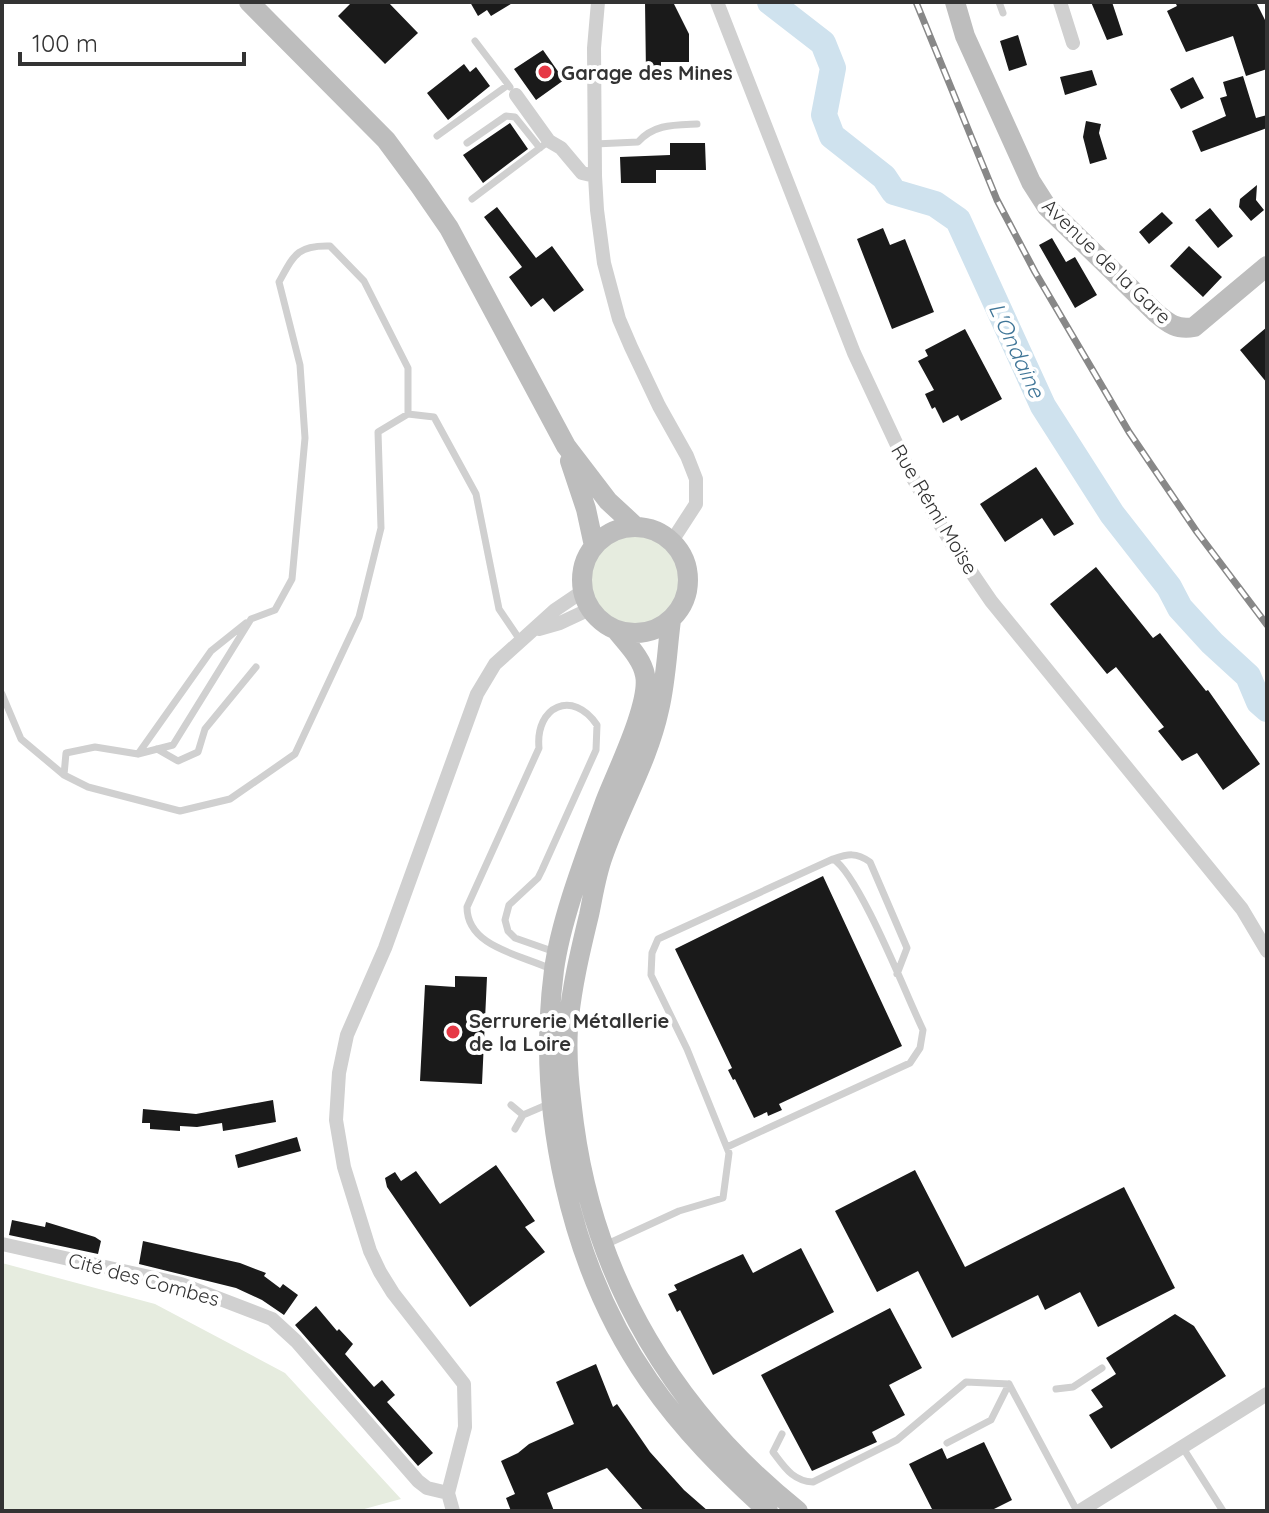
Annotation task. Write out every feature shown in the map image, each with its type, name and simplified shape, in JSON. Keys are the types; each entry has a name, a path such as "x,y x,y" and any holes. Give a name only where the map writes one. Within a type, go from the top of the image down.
{"main road":[{"path":"249,2 386,140 420,186 456,240 566,446 608,501 635,526"},
{"name":"Avenue de la Gare","path":"955,2 972,51 1031,182 1047,207 1156,313 1172,326 1184,329 1194,327 1267,266"},
{"path":"566,446 594,546"},
{"path":"671,620 654,630 635,634 606,625 587,600 582,575 594,546 605,536 635,526 655,530 672,541 683,555 688,572 685,598 671,620 660,710 640,769 603,857 578,960 568,1029 570,1097 579,1165 603,1246 638,1326 663,1367 718,1438 798,1511"},
{"path":"616,630 637,657 646,677 642,707 605,803 556,961 549,1021 560,1173 583,1248 617,1325 649,1380 707,1455 768,1511"}],"street":[{"path":"598,2 594,48 595,176 600,243 608,283 619,319 643,375 687,456 696,479 696,504 672,541"},
{"name":"Rue Rémi Moïse","path":"717,2 854,353 911,475 950,541 991,601 1242,909 1267,951"},
{"path":"1060,2 1073,43"},
{"path":"512,90 545,144 561,148 582,173 595,176"},
{"path":"453,1511 448,1493 465,1427 464,1384 393,1293 370,1251 344,1167 336,1120 339,1073 347,1035 385,948 477,694 495,664 555,610 587,600"},
{"name":"Cité des Combes","path":"2,1244 181,1284 272,1319 296,1341 418,1481 427,1488 448,1493"},
{"path":"1078,1511 1267,1394"}],"lane":[{"path":"999,2 1003,13"},
{"path":"437,136 512,90 475,41"},
{"path":"467,143 506,116 515,117 545,144 472,199"},
{"path":"595,144 638,142 647,132 666,125 697,124"},
{"path":"138,754 211,651 251,619 275,610 292,579 305,438 300,365 279,282 294,254 311,246 330,246 364,281 408,368 408,414"},
{"path":"2,694 21,739 64,775 88,787 180,811 230,799 295,754 359,617 381,528 378,432 408,414 434,417 476,494 499,609 520,640"},
{"path":"64,775 66,753 95,747 138,754 173,745 251,619"},
{"path":"157,749 178,761 198,752 205,729 256,667"},
{"path":"572,705 583,709 597,725 596,750 538,878 509,905 505,920 508,931 515,938 556,961 485,941 468,923 467,907 539,748 537,731 542,719 560,707 572,705"},
{"path":"603,1246 679,1211 723,1198 729,1153 687,1049 651,975 652,953 658,939 851,853 870,862 907,948 897,975"},
{"path":"727,1147 910,1063 920,1048 923,1030 859,893 841,864 833,859"},
{"path":"515,1129 523,1115 553,1103"},
{"path":"511,1105 523,1115"},
{"path":"1056,1389 1073,1387 1102,1368"},
{"path":"782,1434 773,1452 792,1476 802,1482 813,1482 897,1440 966,1382 1009,1384"},
{"path":"947,1443 991,1420 1009,1384"},
{"path":"1009,1384 1078,1511"},
{"path":"1182,1446 1223,1511"}],"shaded area":[{"path":"635,535 652,539 667,549 677,564 681,581 677,598 667,613 652,623 635,627 618,623 603,613 593,598 589,581 593,564 603,549 618,539"},
{"path":"2,1263 155,1304 285,1373 401,1499 357,1511 2,1511"}],"building":[{"path":"352,2 388,2 418,33 385,64 338,16"},
{"path":"470,2 514,2 491,16 487,10 478,16"},
{"path":"645,2 673,2 689,34 689,62 661,62 661,73 646,73"},
{"path":"1091,2 1112,2 1123,35 1107,40"},
{"path":"1175,2 1256,2 1267,24 1267,69 1246,76 1233,36 1186,52 1167,11 1177,6"},
{"path":"1018,35 1027,65 1009,71 1000,41"},
{"path":"543,50 564,80 536,100 514,69"},
{"path":"464,64 470,72 476,67 490,86 448,120 427,93"},
{"path":"1092,70 1097,85 1065,95 1060,77"},
{"path":"1243,76 1256,118 1267,115 1267,128 1201,152 1192,131 1226,116 1220,98 1227,96 1223,82"},
{"path":"1193,77 1204,98 1181,109 1170,89"},
{"path":"1086,121 1101,124 1099,133 1107,159 1090,164 1083,137"},
{"path":"510,123 528,149 483,183 463,155"},
{"path":"670,143 705,143 706,170 656,170 656,183 621,183 620,157 670,155"},
{"path":"1257,185 1256,200 1264,210 1251,221 1239,207 1240,199"},
{"path":"497,207 536,258 552,246 584,290 554,312 543,298 531,307 509,277 522,267 484,217"},
{"path":"1210,208 1233,236 1218,248 1195,220"},
{"path":"1162,212 1173,223 1149,244 1139,232"},
{"path":"883,228 890,245 905,239 934,312 892,329 857,239"},
{"path":"1052,238 1066,262 1075,257 1097,295 1075,308 1039,245"},
{"path":"1189,246 1222,277 1203,297 1170,266"},
{"path":"1267,327 1267,383 1240,350"},
{"path":"965,329 1002,399 961,421 958,415 943,423 925,394 934,390 918,361 928,356 925,350"},
{"path":"1036,467 1074,524 1054,536 1042,518 1005,542 980,504"},
{"path":"1096,567 1153,638 1160,633 1208,690 1260,764 1223,790 1197,753 1182,761 1158,731 1164,727 1116,667 1107,674 1050,604"},
{"path":"823,876 902,1046 779,1104 782,1110 754,1118 728,1070 732,1068 675,949"},
{"name":"Serrurerie Métallerie de la Loire","path":"455,976 487,977 482,1084 420,1081 425,985 455,987"},
{"path":"273,1100 276,1122 223,1131 222,1123 180,1126 180,1131 150,1129 150,1123 142,1123 143,1109 196,1114"},
{"path":"297,1137 301,1151 238,1168 235,1155"},
{"path":"496,1165 535,1221 525,1227 545,1252 470,1307 387,1187 385,1178 395,1172 401,1181 416,1171 440,1204"},
{"path":"915,1170 965,1267 1124,1187 1175,1288 1098,1327 1080,1292 1045,1310 1038,1295 952,1338 918,1271 877,1292 835,1211"},
{"path":"12,1220 45,1227 46,1222 95,1237 101,1241 98,1254 9,1235"},
{"path":"143,1241 240,1263 266,1273 264,1276 280,1288 283,1284 298,1295 284,1315 236,1288 139,1264"},
{"path":"801,1248 834,1312 713,1375 680,1310 677,1312 668,1294 677,1290 674,1285 743,1254 753,1273"},
{"path":"316,1306 353,1344 345,1354 374,1387 382,1380 395,1395 387,1402 433,1453 418,1466 295,1325"},
{"path":"890,1308 922,1368 889,1385 905,1415 872,1432 877,1442 812,1471 761,1375"},
{"path":"1175,1314 1194,1326 1226,1376 1111,1449 1089,1415 1103,1407 1091,1390 1116,1374 1106,1358"},
{"path":"596,1364 613,1407 617,1404 650,1452 708,1511 644,1511 607,1468 547,1493 554,1511 511,1511 506,1498 515,1494 501,1461 529,1444 574,1424 556,1382"},
{"path":"984,1442 1012,1500 990,1511 933,1511 909,1464 942,1448 947,1459"}],"waterway":[{"name":"L'Ondaine","path":"770,2 823,43 833,68 824,115 832,136 884,177 894,192 935,204 958,220 1043,406 1112,514 1169,587 1180,608 1248,676 1259,702 1267,709"}],"railway":[{"path":"916,2 997,200 1035,272 1129,432 1197,532 1267,625"}],"place":[{"name":"Garage des Mines","path":"545,72"},
{"name":"Serrurerie Métallerie de la Loire","path":"453,1032"}]}
